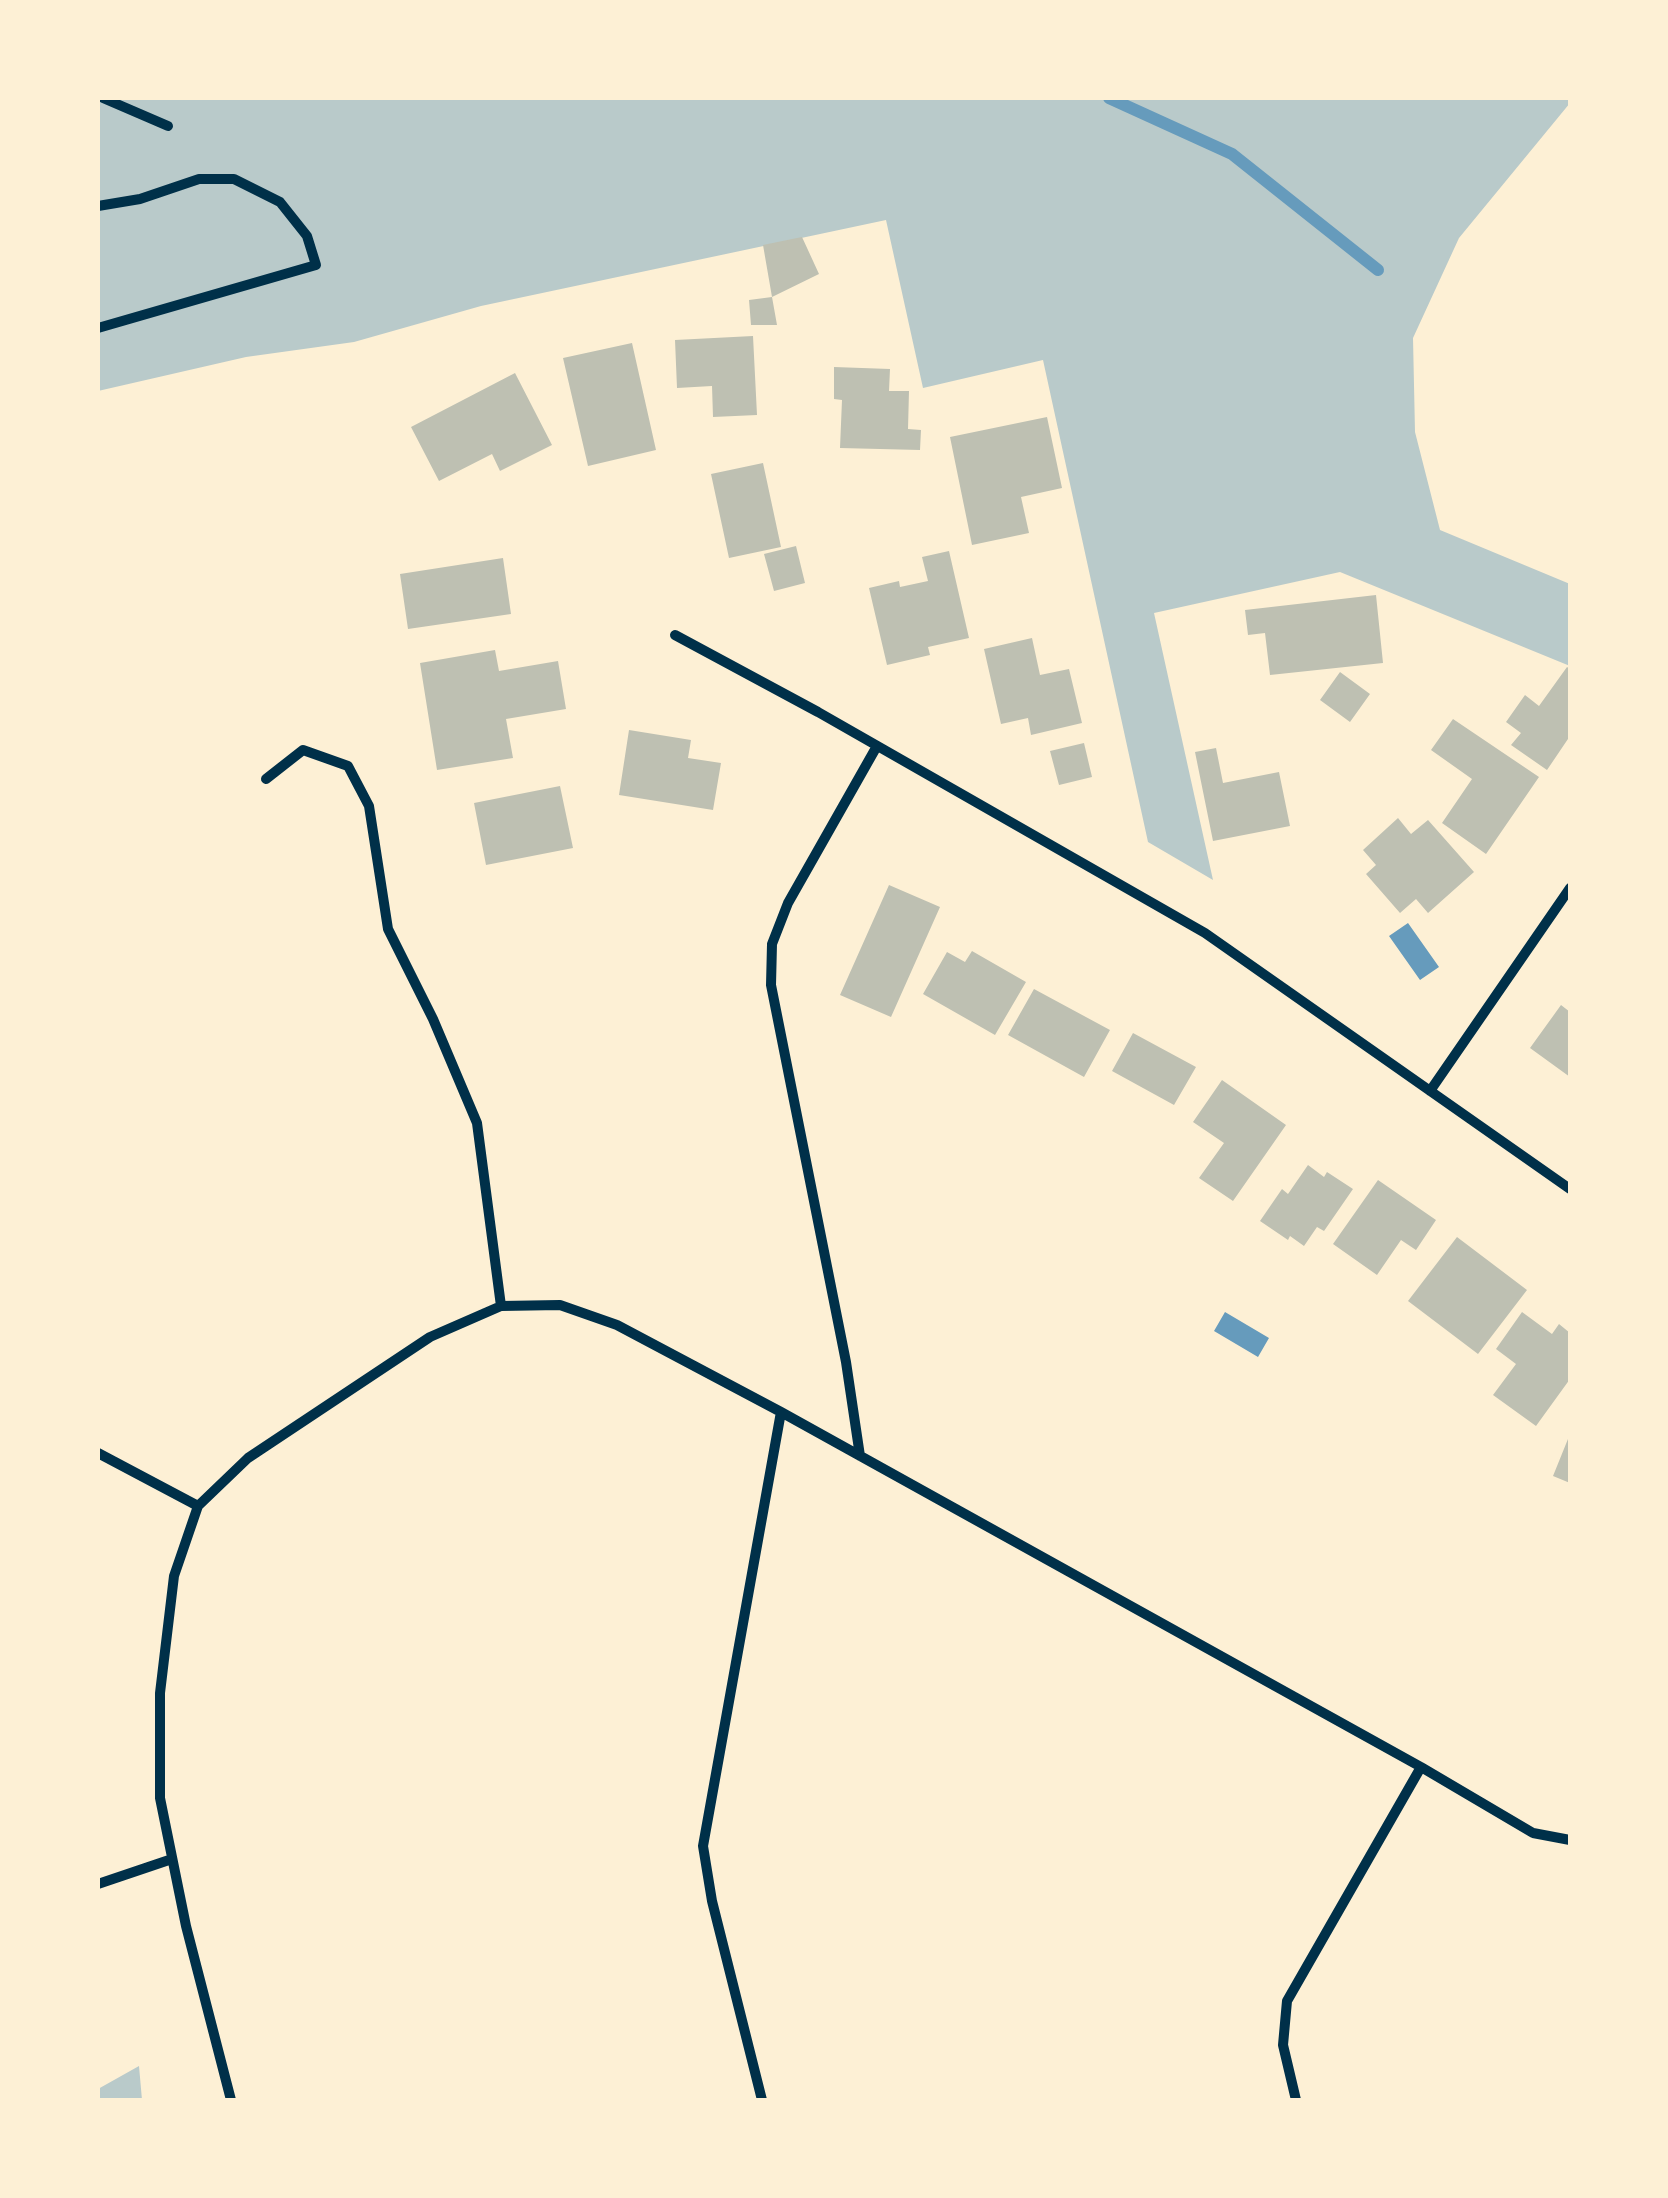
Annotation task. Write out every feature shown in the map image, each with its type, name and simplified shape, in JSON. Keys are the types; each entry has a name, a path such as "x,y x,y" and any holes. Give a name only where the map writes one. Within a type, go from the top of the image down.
{"street":[{"path":"103,98 168,126"},
{"path":"98,206 140,199 199,179 234,179 280,202 307,236 316,265 98,328"},
{"path":"675,635 1205,933 1570,1189"},
{"path":"860,1456 846,1362 771,985 772,944 788,904 877,746"},
{"path":"266,779 303,750 348,766 369,806 388,930 433,1019 477,1123 501,1306"},
{"path":"1430,1091 1570,888"},
{"path":"231,2100 160,1798 160,1693 174,1576 198,1506 248,1458 430,1337 501,1306 560,1306 617,1324 1421,1767 1533,1833 1570,1840"},
{"path":"762,2100 712,1901 703,1846 781,1412"},
{"path":"98,1453 198,1506"},
{"path":"1296,2100 1283,2044 1288,2000 1421,1767"},
{"path":"98,1884 172,1859"}],"shaded area":[{"path":"98,98 1570,98 1570,103 1459,238 1413,338 1415,432 1440,530 1570,584 1570,666 1340,572 1154,613 1213,880 1148,842 1043,360 923,388 886,220 481,306 354,342 246,357 98,391"},
{"path":"139,2066 142,2100 98,2100 98,2089"}],"water":[{"path":"1408,923 1439,967 1420,980 1389,936"},
{"path":"1225,1312 1269,1338 1258,1357 1214,1331"}],"building":[{"path":"802,237 819,274 772,297 763,245"},
{"path":"772,297 777,325 751,325 749,300"},
{"path":"753,336 757,415 713,417 712,386 677,388 675,340"},
{"path":"632,343 656,450 588,466 563,358"},
{"path":"834,367 890,369 889,391 909,391 908,429 921,430 920,450 840,448 842,400 834,399"},
{"path":"515,373 552,445 500,471 492,454 439,481 411,427"},
{"path":"1047,417 1062,488 1021,497 1029,533 972,545 950,437"},
{"path":"763,463 781,547 729,558 711,474"},
{"path":"796,546 805,583 774,591 764,554"},
{"path":"949,551 969,638 928,647 930,655 887,665 869,588 899,581 900,587 928,581 922,557"},
{"path":"503,558 511,614 408,629 400,574"},
{"path":"1376,595 1383,663 1270,675 1265,633 1248,635 1245,610"},
{"path":"1032,638 1040,675 1069,669 1082,723 1031,735 1028,718 1001,724 984,649"},
{"path":"495,650 499,671 558,661 566,709 506,719 513,758 437,770 420,663"},
{"path":"1567,667 1570,736 1547,770 1511,745 1521,733 1506,722 1525,695 1539,706"},
{"path":"1340,672 1370,694 1350,722 1320,700"},
{"path":"1453,719 1539,777 1486,854 1442,823 1472,779 1431,750"},
{"path":"629,730 691,740 688,758 721,763 713,810 619,795"},
{"path":"1084,743 1092,777 1059,785 1050,751"},
{"path":"1216,748 1223,783 1279,772 1290,826 1213,841 1195,752"},
{"path":"560,786 573,848 486,865 474,803"},
{"path":"1398,818 1411,834 1428,820 1474,872 1428,913 1416,899 1400,913 1366,874 1376,865 1363,850"},
{"path":"889,885 940,907 891,1017 840,995"},
{"path":"972,951 1026,982 995,1035 923,994 947,952 965,962"},
{"path":"1034,989 1110,1030 1084,1077 1008,1035"},
{"path":"1561,1005 1570,1012 1570,1077 1530,1048"},
{"path":"1133,1033 1196,1067 1174,1105 1112,1071"},
{"path":"1222,1080 1286,1125 1233,1201 1199,1178 1224,1143 1193,1122"},
{"path":"1308,1165 1324,1177 1327,1172 1353,1189 1324,1231 1317,1227 1304,1246 1260,1221 1282,1189 1288,1194"},
{"path":"1378,1180 1436,1220 1416,1250 1401,1240 1377,1275 1333,1244"},
{"path":"1457,1237 1527,1290 1478,1354 1408,1301"},
{"path":"1522,1312 1552,1334 1559,1324 1570,1333 1570,1379 1536,1426 1493,1395 1516,1364 1496,1349"},
{"path":"1570,1434 1570,1483 1553,1476"}],"waterway":[{"path":"1109,98 1232,154 1378,270"}]}
